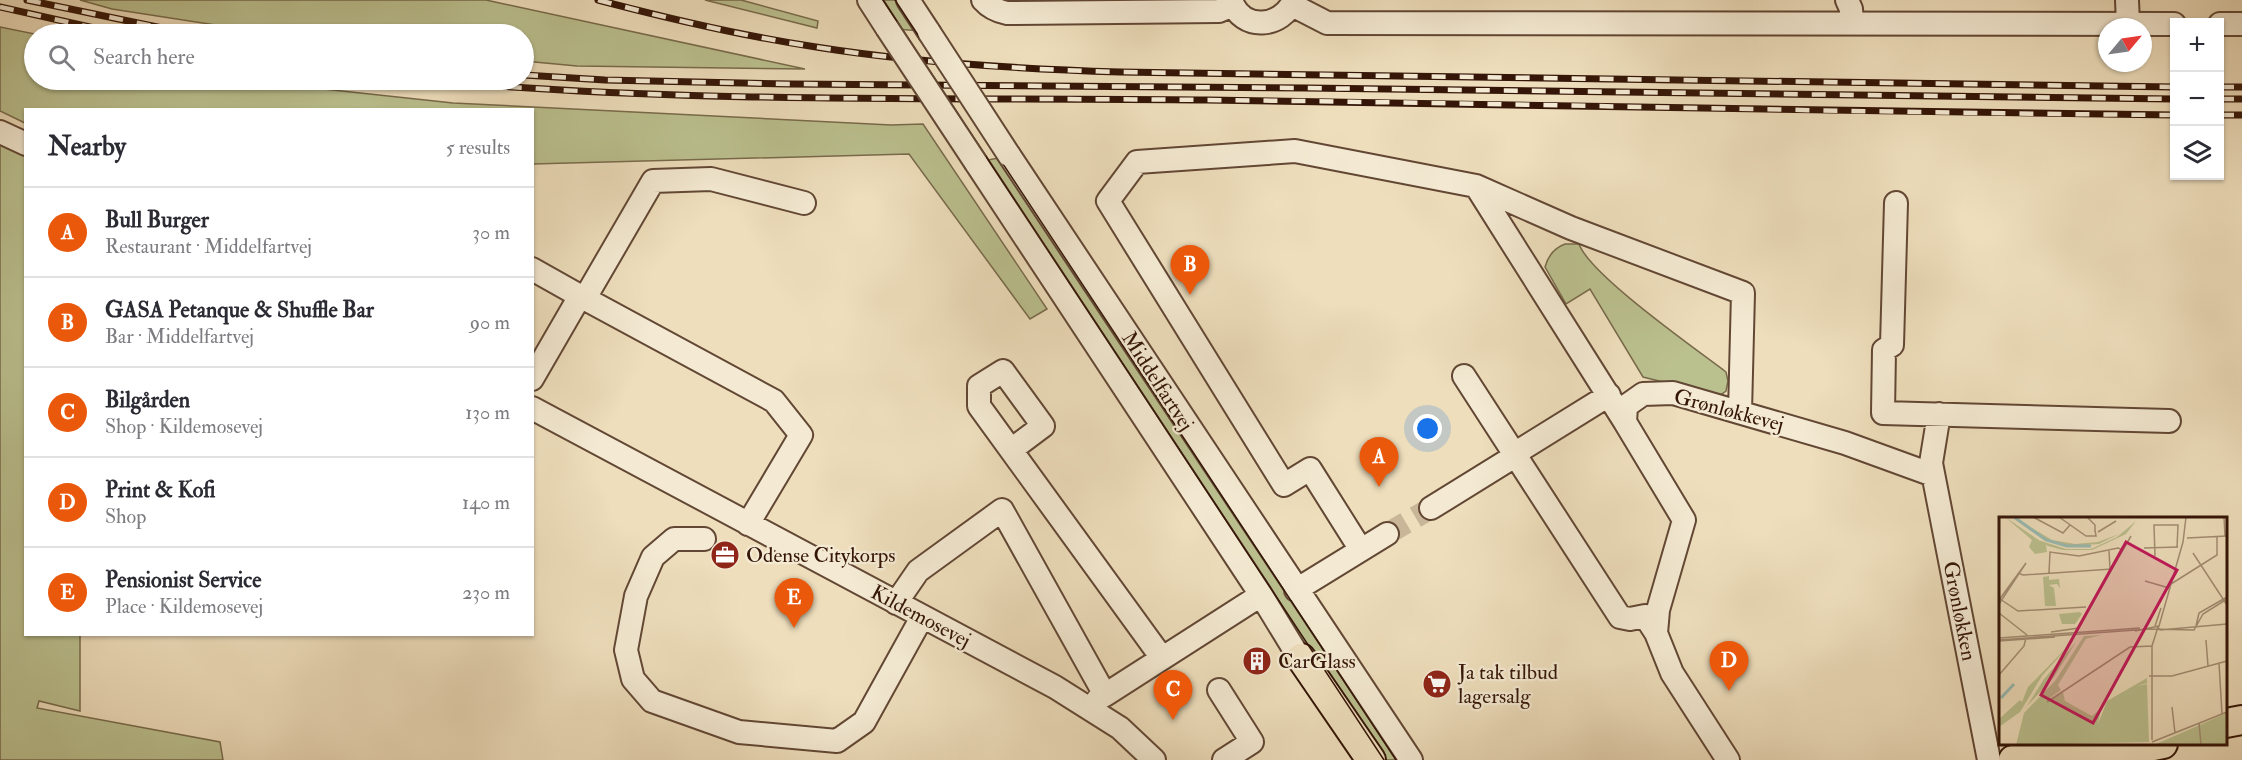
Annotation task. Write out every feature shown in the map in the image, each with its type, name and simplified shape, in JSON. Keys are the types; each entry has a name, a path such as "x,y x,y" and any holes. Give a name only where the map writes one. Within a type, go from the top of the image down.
{"main road":[{"path":"1301,658 1371,760"},
{"path":"2227,723 2242,720"},
{"path":"2013,760 2085,745"},
{"path":"2086,760 2158,745"}],"street":[{"name":"Middelfartvej","path":"869,0 1261,595 1301,658 1354,760"},
{"name":"Middelfartvej","path":"908,0 1296,590 1411,760"},
{"path":"983,0 997,11 1007,13 1219,11 1232,3 1249,21 1260,24 1282,17 1293,2 1327,23 2098,24"},
{"path":"1847,0 1851,9 1852,23"},
{"path":"2127,0 2128,18"},
{"path":"2152,24 2170,24"},
{"path":"2224,24 2242,24"},
{"path":"0,132 24,143"},
{"path":"1361,550 1310,469 1284,485 1108,201 1137,162 1295,151 1476,186 1571,228 1743,292 1740,412"},
{"path":"534,376 653,181 711,179 804,203"},
{"path":"1476,186 1609,395 1684,520 1660,602 1656,633"},
{"path":"1896,203 1892,345 1884,350 1883,413 2169,421"},
{"path":"534,270 774,401 801,435 748,524"},
{"path":"1464,376 1620,617 1629,619 1645,616 1656,633 1672,673 1722,758"},
{"name":"Grønløkkevej","path":"1625,422 1626,406 1643,394 1673,393 1932,469"},
{"path":"1431,508 1609,395"},
{"name":"Kildemosevej","path":"534,409 922,617 1099,702 1120,728 1154,760"},
{"path":"1932,469 1939,414"},
{"path":"1011,450 1162,658"},
{"name":"Grønløkken","path":"1932,469 1989,760"},
{"path":"896,603 918,571 1002,510 1099,702 1162,658 1261,595"},
{"path":"1296,590 1387,534"},
{"path":"704,539 674,539 653,557 636,596 626,650 633,679 652,701 674,709 739,732 837,741 864,722 922,617"},
{"path":"1220,690 1252,742 1224,760"}],"green space":[{"path":"80,0 486,0 805,69 577,66 534,62 534,24 209,24 112,9"},
{"path":"705,0 741,0 818,21 817,28"},
{"path":"876,0 900,0 921,31 895,29"},
{"path":"0,27 24,32 24,90 333,90 453,103 891,125 923,124 1047,309 1030,319 909,154 534,164 534,108 24,108 24,123 0,111"},
{"path":"0,140 24,152 24,636 80,636 80,711 39,701 37,708 220,742 223,760 0,760"},
{"path":"1003,157 1402,760 1376,760 983,161"},
{"path":"1565,244 1579,244 1602,274 1622,292 1726,372 1728,381 1726,391 1719,396 1643,377 1590,289 1566,304 1545,267 1552,253"}],"tunnel":[{"path":"1387,534 1431,508"}],"tram line":[{"path":"883,0 1384,760"},
{"path":"895,0 1396,760"}],"railway":[{"path":"27,0 143,24"},
{"path":"598,0 789,43 854,53 1006,67 1120,72 2170,87"},
{"path":"0,7 76,24"},
{"path":"534,76 605,80 790,84 2170,99"},
{"path":"2224,87 2242,87"},
{"path":"534,89 815,98 1328,101 2170,115"},
{"path":"2224,99 2242,99"},
{"path":"2224,115 2242,115"}],"place":[{"name":"GASA Petanque & Shuffle Bar","path":"1190,295"},
{"name":"Bull Burger","path":"1379,487"},
{"name":"Odense Citykorps","path":"725,555"},
{"name":"Pensionist Service","path":"794,628"},
{"name":"CarGlass","path":"1257,661"},
{"name":"Ja tak tilbud lagersalg","path":"1437,684"},
{"name":"Print & Kofi","path":"1729,691"},
{"name":"Bilgården","path":"1173,720"}]}
